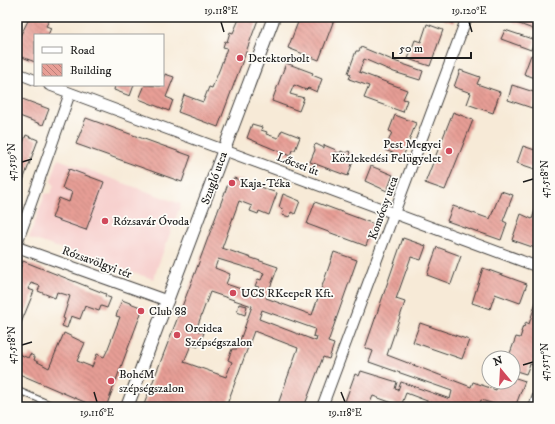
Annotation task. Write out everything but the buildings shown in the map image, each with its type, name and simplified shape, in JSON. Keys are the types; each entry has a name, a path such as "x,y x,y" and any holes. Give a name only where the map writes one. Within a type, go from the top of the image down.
{"street":[{"name":"Szugló utca","path":"127,407 274,17"},
{"name":"Komócsy utca","path":"322,407 468,17"},
{"path":"17,73 34,80"},
{"name":"Lőcsei út","path":"52,86 538,267"},
{"path":"17,243 70,93"},
{"name":"Rózsavölgyi tér","path":"17,247 168,301"},
{"path":"534,407 538,396"}],"lane":[{"path":"17,390 57,407"}],"shaded area":[{"name":"Rózsavár Óvoda","path":"58,159 181,204 153,279 29,238 45,194 51,193 54,185 51,181"}],"place":[{"name":"Detektorbolt","path":"240,58"},
{"name":"Pest Megyei Közlekedési Felügyelet","path":"449,151"},
{"name":"Kaja-Téka","path":"232,183"},
{"name":"Rózsavár Óvoda","path":"105,221"},
{"name":"UCS RKeepeR Kft.","path":"233,293"},
{"name":"Club 88","path":"141,311"},
{"name":"Orcidea Szépségszalon","path":"177,335"},
{"name":"BohéM szépségszalon","path":"111,381"}]}
